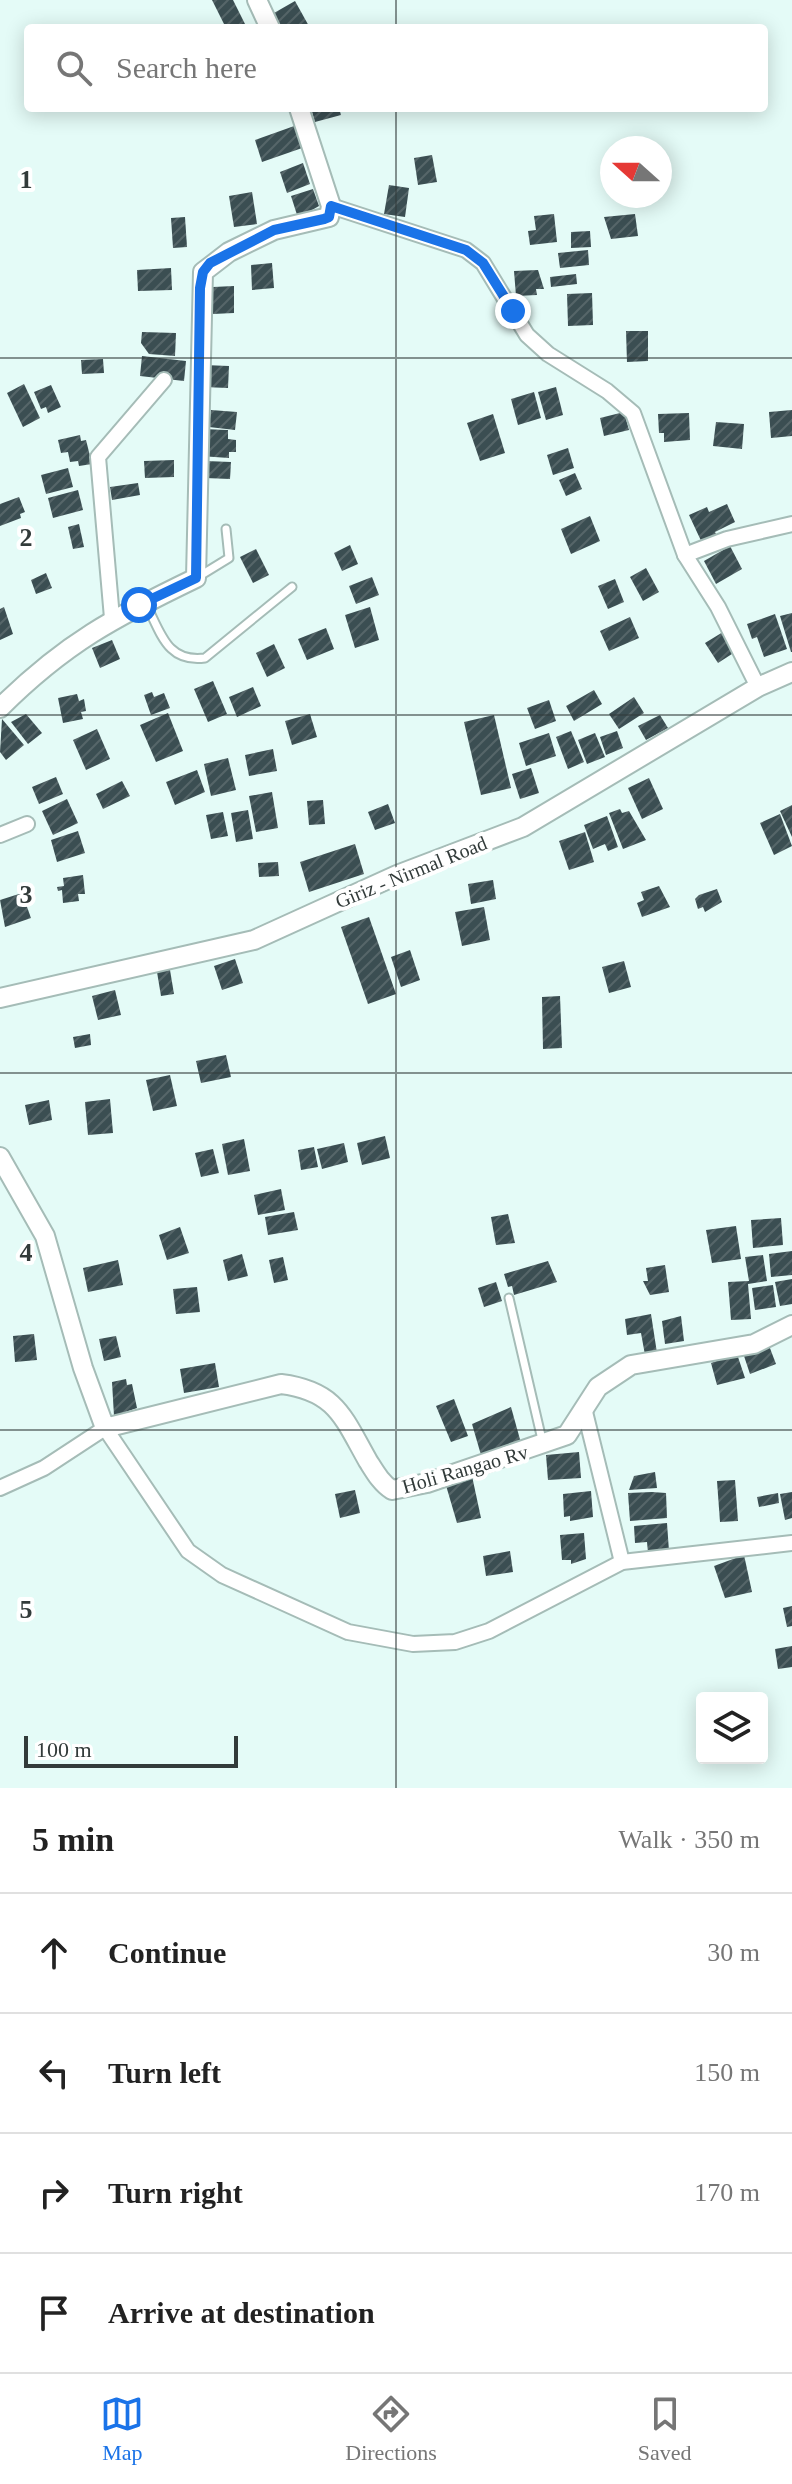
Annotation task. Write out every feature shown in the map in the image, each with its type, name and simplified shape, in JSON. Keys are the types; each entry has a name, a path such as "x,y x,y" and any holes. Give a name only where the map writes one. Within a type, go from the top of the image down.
{"street":[{"path":"257,0 268,24"},
{"path":"0,708 76,641 112,618 196,578 203,272 229,252 274,230 329,217 331,206 300,112"},
{"path":"331,206 466,250 483,263 527,335 548,354 607,391 633,413 685,555 718,607 758,687"},
{"path":"112,618 98,457 164,380"},
{"path":"685,555 727,539 792,524"},
{"name":"Giriz - Nirmal Road","path":"0,998 254,940 397,875 523,827 758,687 792,672"},
{"path":"0,835 27,824"},
{"path":"0,1157 45,1236 83,1368 105,1428 188,1551 235,1581 348,1632 413,1644 455,1642 489,1631 622,1562 792,1543"},
{"name":"Holi Rangao Rv","path":"0,1488 44,1468 105,1428 281,1384 308,1388 323,1395 340,1411 372,1468 392,1490 427,1483 543,1446 567,1435 598,1387 631,1365 754,1344 792,1325"},
{"path":"584,1408 622,1562"}],"lane":[{"path":"196,578 229,558 226,529"},
{"path":"145,602 169,650 190,660 205,658 292,587"},
{"path":"509,1298 543,1446"}],"building":[{"path":"212,0 233,0 245,24 224,24"},
{"path":"295,1 308,24 280,24 274,13"},
{"path":"312,112 340,112 341,115 315,122"},
{"path":"297,125 305,147 262,162 255,140"},
{"path":"432,155 437,182 418,185 414,158"},
{"path":"303,163 310,184 287,193 280,172"},
{"path":"389,185 409,188 405,217 384,214"},
{"path":"313,189 319,206 298,218 291,196"},
{"path":"252,192 257,224 234,227 229,196"},
{"path":"554,214 557,242 530,245 528,231 536,230 534,216"},
{"path":"635,214 638,236 611,239 604,217"},
{"path":"185,217 187,247 173,248 171,218"},
{"path":"590,231 591,247 571,248 571,232"},
{"path":"588,250 589,265 560,268 558,253"},
{"path":"272,263 274,288 252,290 251,265"},
{"path":"171,268 172,290 138,291 137,270"},
{"path":"538,270 544,289 536,289 537,295 516,296 514,271"},
{"path":"576,274 577,284 551,287 550,277"},
{"path":"234,286 234,313 213,314 213,287"},
{"path":"592,293 593,325 568,326 567,294"},
{"path":"626,331 648,331 648,361 627,362"},
{"path":"142,332 176,333 175,356 149,354 141,343"},
{"path":"142,356 186,361 184,381 140,376"},
{"path":"103,359 104,373 82,374 81,360"},
{"path":"204,365 229,366 228,388 203,387"},
{"path":"24,384 40,418 23,427 7,393"},
{"path":"51,385 61,407 48,413 46,407 41,409 34,392"},
{"path":"556,387 563,415 546,420 538,392"},
{"path":"534,392 541,418 518,425 511,399"},
{"path":"211,410 237,412 235,430 209,427"},
{"path":"792,410 792,436 771,438 769,412"},
{"path":"624,412 629,430 604,436 600,418"},
{"path":"689,413 690,440 664,442 664,433 659,433 658,414"},
{"path":"493,414 505,453 480,461 467,423"},
{"path":"716,422 744,424 742,449 713,446"},
{"path":"202,429 228,430 228,439 236,440 236,452 229,452 229,458 200,456"},
{"path":"80,435 81,441 86,440 92,464 79,466 78,461 70,462 68,452 61,453 58,440"},
{"path":"568,448 574,468 553,475 547,455"},
{"path":"174,460 174,477 145,478 144,461"},
{"path":"206,461 231,462 230,479 205,478"},
{"path":"68,468 73,487 46,494 41,475"},
{"path":"575,473 582,489 566,496 559,480"},
{"path":"138,483 140,495 112,500 110,487"},
{"path":"78,490 83,510 53,518 48,498"},
{"path":"19,497 25,512 20,514 21,518 0,526 0,504"},
{"path":"727,504 735,522 715,532 718,538 703,545 689,515 707,507 709,512"},
{"path":"590,516 600,541 571,554 561,529"},
{"path":"79,524 84,547 73,549 68,527"},
{"path":"350,545 358,564 342,571 334,553"},
{"path":"730,546 742,569 716,584 704,561"},
{"path":"256,549 269,575 253,583 240,557"},
{"path":"646,568 659,592 643,601 630,577"},
{"path":"46,573 52,588 36,594 31,580"},
{"path":"372,577 379,595 356,604 349,586"},
{"path":"615,579 624,602 608,609 598,586"},
{"path":"4,607 13,634 0,640 0,609"},
{"path":"370,607 379,640 355,648 345,615"},
{"path":"792,613 792,652 791,652 780,616"},
{"path":"775,614 787,649 764,657 757,637 752,639 747,624"},
{"path":"630,617 639,638 609,651 600,631"},
{"path":"326,628 334,649 307,660 298,639"},
{"path":"723,632 735,652 718,663 705,643"},
{"path":"112,640 120,659 100,668 92,648"},
{"path":"274,644 285,668 267,677 256,653"},
{"path":"213,681 227,714 208,722 194,689"},
{"path":"253,687 261,706 237,717 229,697"},
{"path":"594,690 602,704 574,721 566,706"},
{"path":"152,692 154,697 164,693 170,708 151,715 144,695"},
{"path":"77,694 79,701 84,699 86,711 81,712 83,719 63,723 58,698"},
{"path":"634,697 644,713 619,729 609,714"},
{"path":"549,700 556,721 535,729 527,708"},
{"path":"168,713 183,751 156,762 140,725"},
{"path":"26,714 42,733 28,744 11,722"},
{"path":"310,714 317,737 292,745 285,721"},
{"path":"494,715 511,788 481,795 464,722"},
{"path":"660,715 668,728 646,740 638,726"},
{"path":"2,719 24,745 6,760 0,752"},
{"path":"97,729 110,759 86,770 73,740"},
{"path":"571,731 584,762 568,769 556,737"},
{"path":"617,731 623,748 606,755 600,737"},
{"path":"549,733 556,756 526,766 519,743"},
{"path":"595,733 605,757 587,764 578,740"},
{"path":"273,749 277,771 249,776 245,755"},
{"path":"228,758 236,790 211,796 204,764"},
{"path":"531,768 539,793 520,799 512,774"},
{"path":"197,770 205,792 175,805 166,782"},
{"path":"56,777 63,794 39,804 32,787"},
{"path":"649,778 663,809 642,819 628,788"},
{"path":"122,781 130,796 103,809 96,794"},
{"path":"272,792 278,828 256,832 249,796"},
{"path":"67,799 78,823 53,835 42,811"},
{"path":"323,800 325,824 309,825 307,801"},
{"path":"388,804 395,823 375,830 368,812"},
{"path":"792,805 792,837 780,811"},
{"path":"620,809 622,813 629,811 646,840 623,849 609,813"},
{"path":"248,810 253,839 236,842 231,813"},
{"path":"223,812 228,836 211,839 206,815"},
{"path":"780,814 792,846 774,855 760,823"},
{"path":"607,816 618,847 608,851 605,844 593,849 584,825"},
{"path":"78,831 85,853 57,862 51,840"},
{"path":"585,832 594,862 569,870 559,841"},
{"path":"355,844 364,874 309,892 300,862"},
{"path":"278,862 279,876 259,877 258,863"},
{"path":"83,875 85,894 78,894 79,901 63,903 62,890 58,891 57,887 64,886 63,878"},
{"path":"493,880 496,899 471,904 468,884"},
{"path":"659,886 670,907 642,917 637,903 644,900 641,892"},
{"path":"717,889 722,902 705,912 703,907 698,909 695,899"},
{"path":"22,893 31,918 5,927 0,900"},
{"path":"484,907 490,940 462,946 455,912"},
{"path":"369,917 396,994 368,1004 341,927"},
{"path":"410,950 420,980 401,987 391,957"},
{"path":"235,959 243,983 222,990 214,966"},
{"path":"624,961 631,987 609,993 602,967"},
{"path":"169,964 174,994 161,996 156,966"},
{"path":"115,990 121,1015 98,1020 92,996"},
{"path":"560,996 562,1048 543,1049 542,997"},
{"path":"90,1034 91,1045 75,1048 73,1037"},
{"path":"226,1055 231,1077 201,1083 196,1061"},
{"path":"170,1075 177,1106 153,1111 146,1080"},
{"path":"110,1099 113,1133 88,1135 85,1102"},
{"path":"49,1100 52,1120 29,1125 25,1105"},
{"path":"385,1136 390,1158 362,1165 357,1143"},
{"path":"244,1139 250,1171 228,1175 222,1144"},
{"path":"344,1143 348,1162 322,1169 317,1149"},
{"path":"314,1147 318,1167 301,1170 298,1150"},
{"path":"213,1149 219,1173 201,1177 195,1153"},
{"path":"281,1189 285,1210 258,1215 254,1195"},
{"path":"294,1212 298,1230 268,1235 265,1217"},
{"path":"508,1214 515,1243 496,1245 491,1217"},
{"path":"781,1218 783,1245 753,1248 751,1220"},
{"path":"736,1226 741,1259 712,1263 706,1230"},
{"path":"180,1227 189,1253 167,1260 159,1235"},
{"path":"792,1251 792,1275 771,1277 769,1254"},
{"path":"242,1254 248,1276 228,1281 223,1260"},
{"path":"763,1255 767,1281 748,1284 751,1319 731,1320 728,1282 749,1281 745,1257"},
{"path":"283,1257 288,1280 274,1283 269,1260"},
{"path":"118,1260 123,1285 88,1292 83,1268"},
{"path":"548,1261 557,1282 514,1295 504,1274"},
{"path":"665,1265 669,1292 650,1295 643,1281 648,1281 646,1268"},
{"path":"792,1279 792,1304 780,1306 775,1282"},
{"path":"496,1282 502,1301 484,1307 478,1288"},
{"path":"773,1285 776,1307 755,1310 752,1288"},
{"path":"197,1287 200,1312 176,1314 173,1289"},
{"path":"651,1314 657,1353 645,1355 641,1333 627,1335 625,1319"},
{"path":"681,1316 684,1341 665,1344 662,1321"},
{"path":"34,1334 37,1360 15,1362 13,1336"},
{"path":"116,1336 121,1357 104,1361 99,1339"},
{"path":"768,1343 776,1364 750,1374 743,1353"},
{"path":"737,1354 745,1378 717,1385 711,1363"},
{"path":"215,1363 219,1387 184,1393 180,1369"},
{"path":"126,1379 127,1385 132,1384 137,1408 114,1416 112,1382"},
{"path":"454,1399 468,1436 451,1442 436,1406"},
{"path":"511,1407 521,1443 481,1455 472,1424"},
{"path":"579,1452 581,1478 548,1480 546,1455"},
{"path":"655,1472 657,1488 629,1490 634,1476"},
{"path":"472,1476 481,1518 457,1523 445,1482"},
{"path":"735,1480 738,1521 720,1522 717,1481"},
{"path":"355,1490 360,1513 340,1518 335,1494"},
{"path":"591,1491 593,1517 570,1521 570,1516 564,1517 563,1494"},
{"path":"792,1492 792,1518 785,1520 780,1494"},
{"path":"628,1493 666,1493 667,1518 630,1521"},
{"path":"778,1493 779,1503 759,1507 757,1497"},
{"path":"667,1523 669,1551 648,1553 647,1542 635,1543 634,1526"},
{"path":"584,1533 586,1559 571,1564 571,1560 562,1560 560,1535"},
{"path":"510,1551 513,1572 486,1576 483,1556"},
{"path":"744,1555 752,1592 725,1598 714,1566"},
{"path":"792,1606 792,1626 787,1627 783,1608"},
{"path":"792,1646 792,1667 778,1669 775,1649"}],"route":[{"path":"139,605 196,578 200,288 203,272 210,263 274,230 329,217 331,206 466,250 483,263 513,311"}]}
